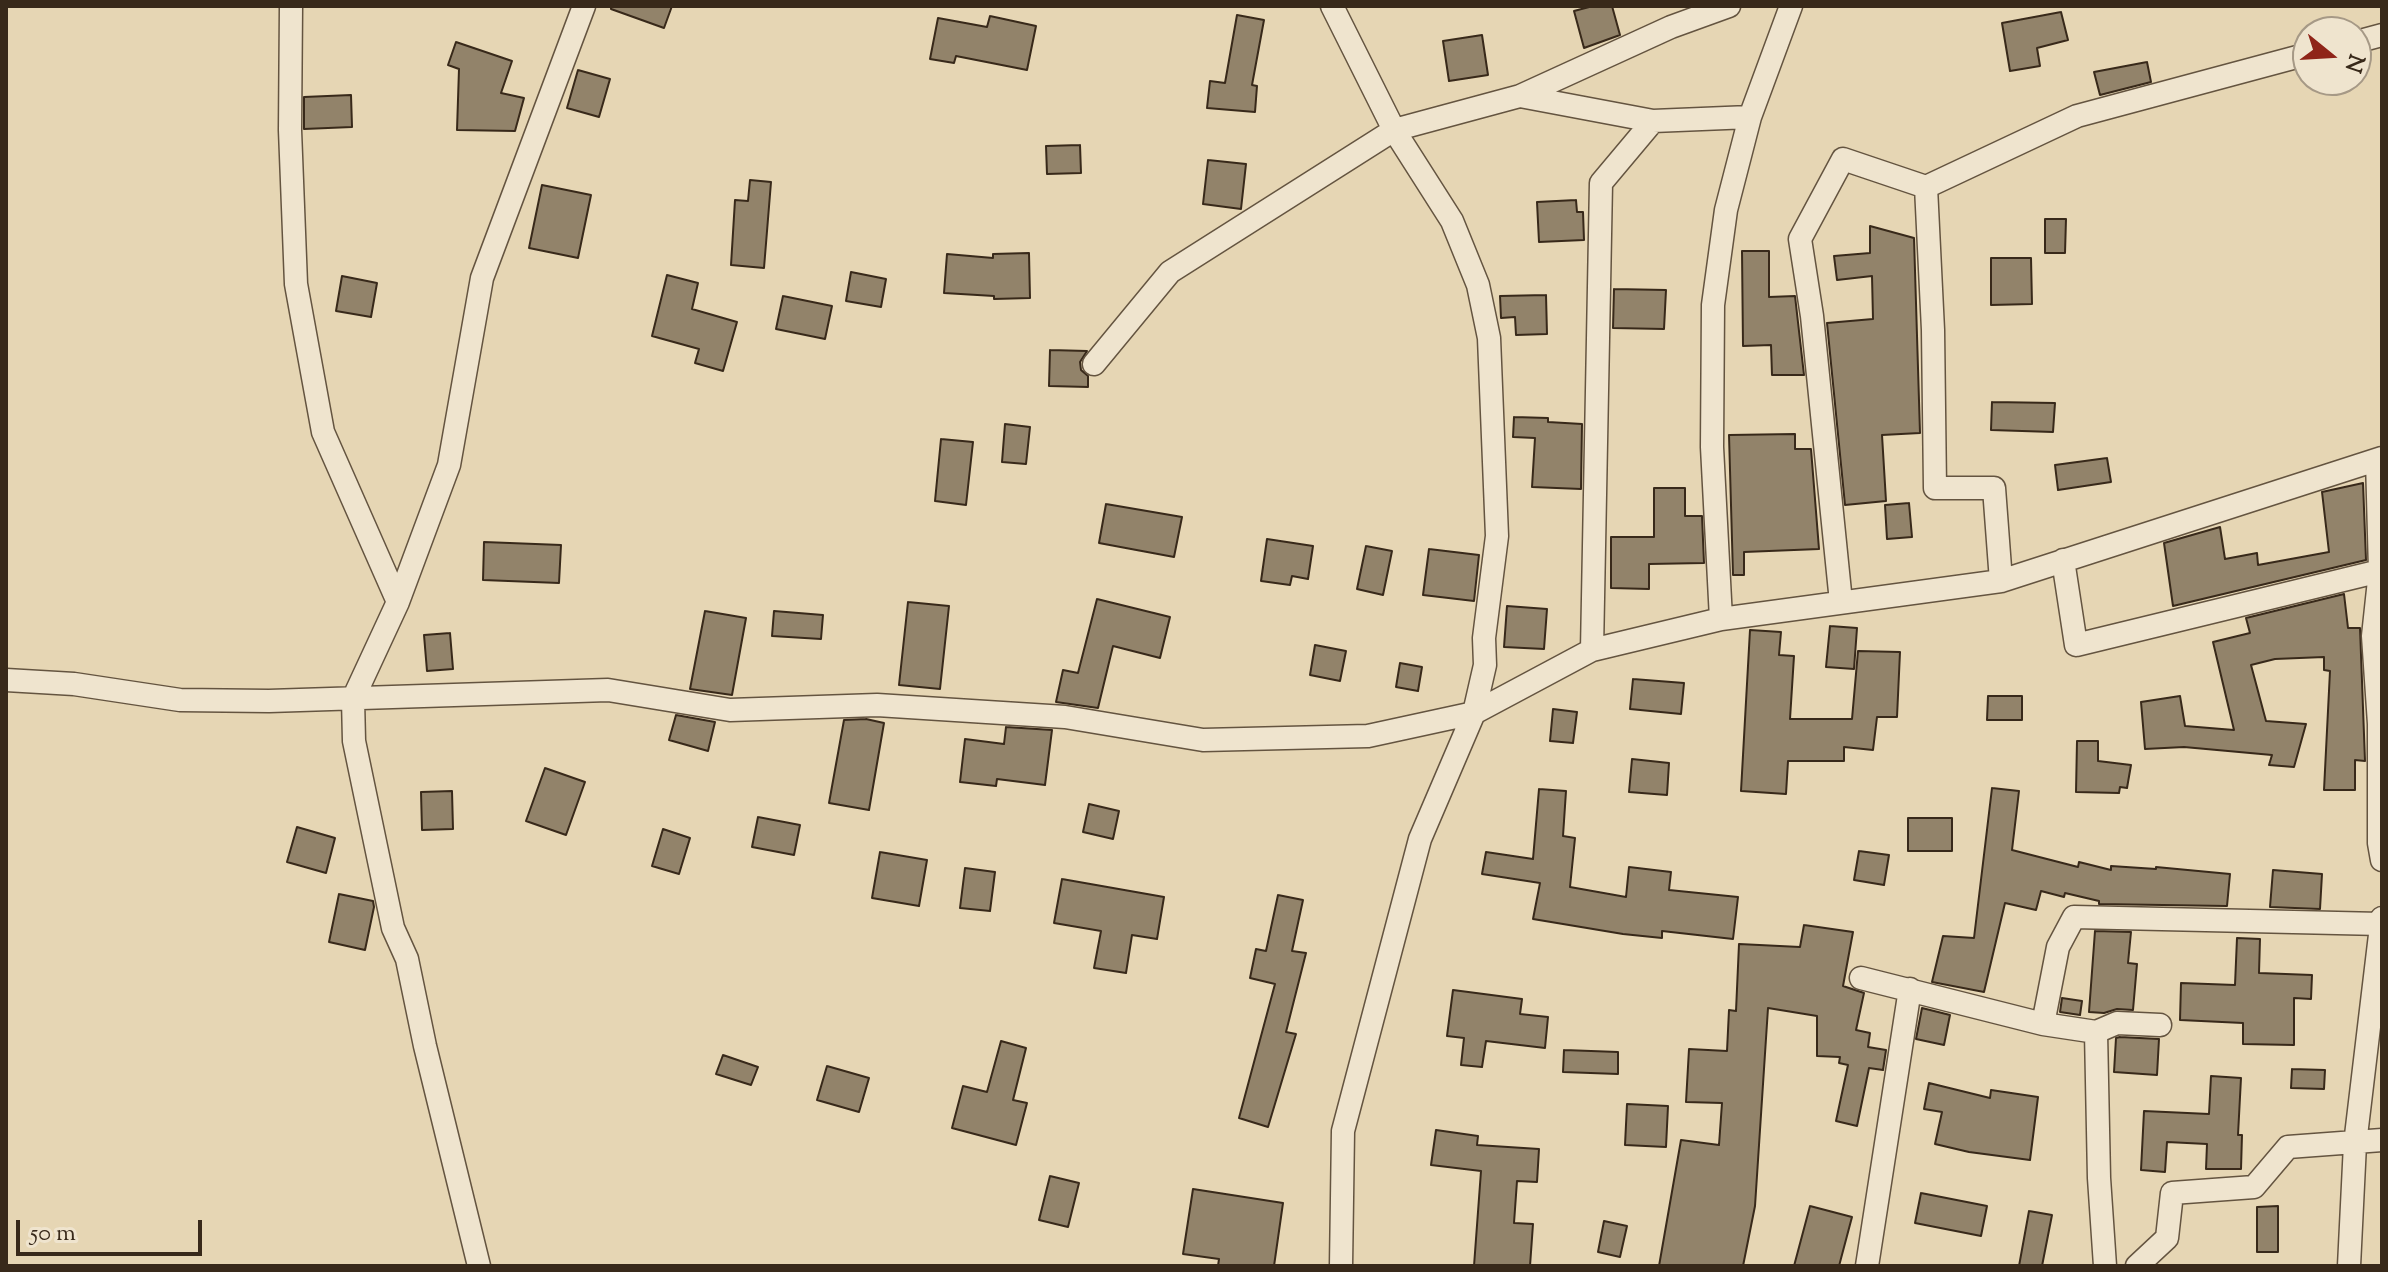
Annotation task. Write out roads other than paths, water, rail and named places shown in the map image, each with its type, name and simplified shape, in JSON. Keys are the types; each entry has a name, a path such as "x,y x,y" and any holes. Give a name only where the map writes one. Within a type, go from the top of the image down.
{"street":[{"path":"291,6 290,130 296,284 323,432 398,602"},
{"path":"479,1266 407,959 393,928 354,741 353,699 398,602 449,465 482,278 584,6"},
{"path":"1332,6 1394,130 1452,221 1478,285 1489,338 1497,536 1484,638 1485,665 1474,713 1420,839 1343,1131 1341,1266"},
{"path":"1094,364 1170,272 1394,130 1520,96 1671,27 1729,6"},
{"path":"1721,619 1712,447 1713,305 1726,210 1750,117 1791,6"},
{"path":"1841,602 1812,316 1800,239 1843,159 1926,187 2077,116 2292,58"},
{"path":"1520,96 1653,121 1750,117"},
{"path":"1592,650 1601,183 1653,121"},
{"path":"1926,187 1933,330 1935,488 1994,488 2001,581"},
{"path":"6,680 74,684 180,700 353,699 608,690 730,710 877,705 1065,717 1203,740 1368,736 1474,713 1592,650 1721,619 2001,581 2380,459 2380,571 2373,636 2382,860"},
{"path":"2063,560 2076,645 2380,571"},
{"path":"2043,1024 2058,947 2074,917 2381,924"},
{"path":"2349,1266 2355,1144 2382,918"},
{"path":"1861,978 2043,1024 2096,1032 2117,1023 2160,1025"},
{"path":"1867,1266 1910,989"},
{"path":"2096,1032 2099,1178 2105,1266"},
{"path":"2137,1266 2167,1238 2172,1193 2254,1187 2288,1147 2382,1140"}]}
